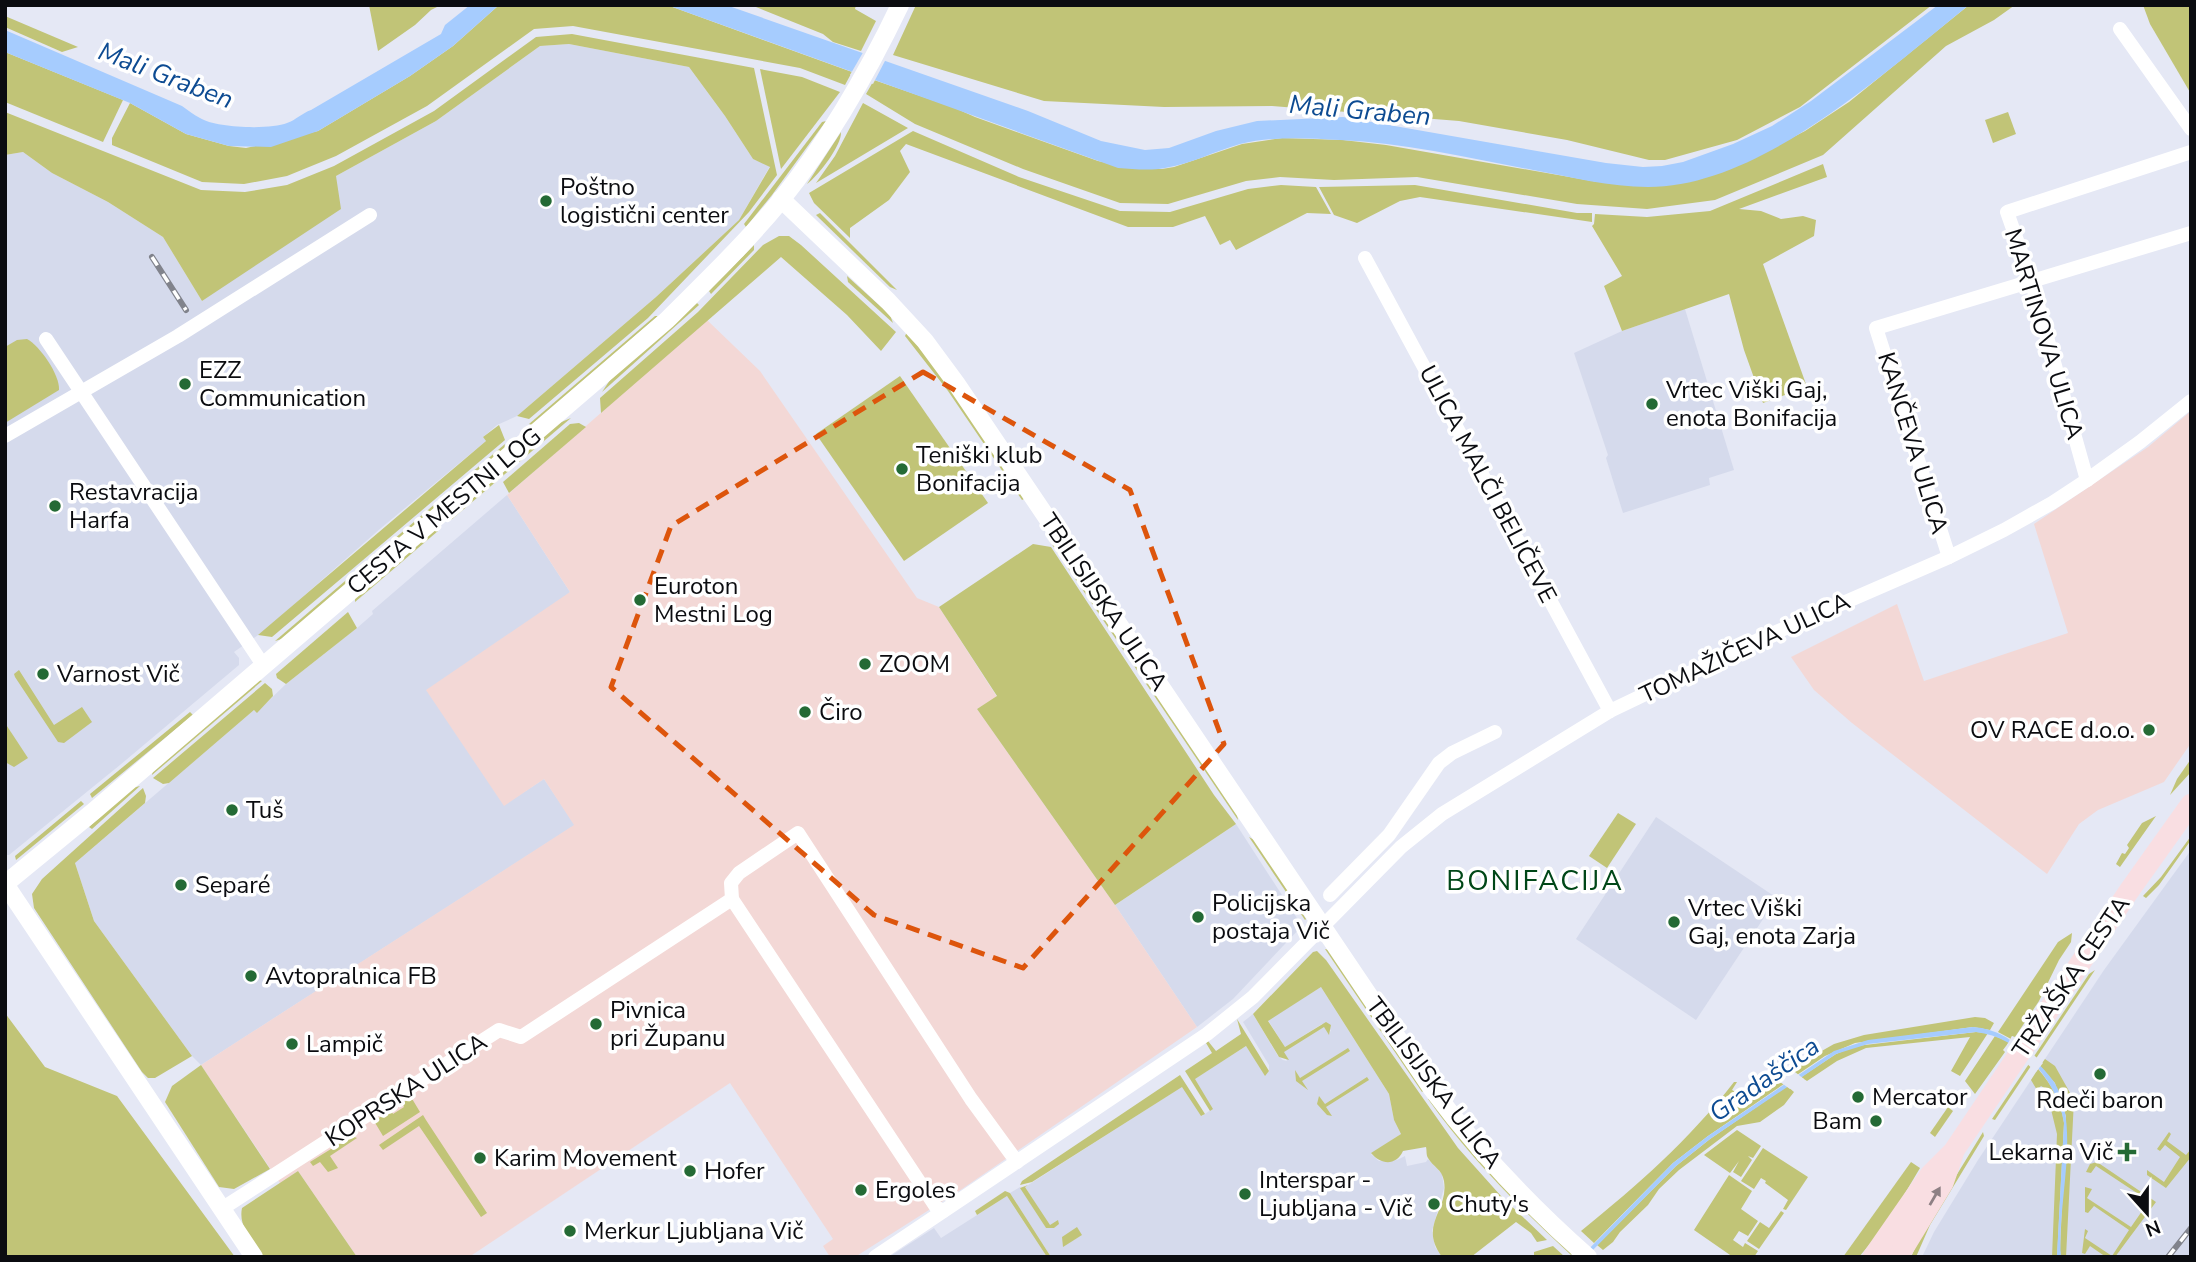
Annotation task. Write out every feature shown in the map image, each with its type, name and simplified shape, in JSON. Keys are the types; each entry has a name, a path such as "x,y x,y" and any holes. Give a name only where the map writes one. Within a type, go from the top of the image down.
{"main road":[{"name":"TRŽAŠKA CESTA","path":"1873,1257 1930,1175 1953,1153 2191,804"},
{"name":"TRŽAŠKA CESTA","path":"1898,1257 1943,1183 1953,1153"}],"street":[{"name":"CESTA V MESTNI LOG","path":"5,884 75,828 649,337 742,244 781,200 848,105 900,5"},
{"path":"2120,29 2191,129"},
{"name":"MARTINOVA ULICA","path":"2087,480 2031,280 2007,212 2191,152"},
{"name":"TBILISIJSKA ULICA","path":"781,200 888,301 936,355 1322,927 1461,1127 1517,1191 1583,1252"},
{"path":"5,436 185,332 370,215"},
{"path":"2031,280 2191,233"},
{"name":"ULICA MALČI BELIČEVE","path":"1365,258 1610,711"},
{"name":"KANČEVA ULICA","path":"1949,557 1877,328 2031,280"},
{"path":"46,339 263,665"},
{"name":"TOMAŽIČEVA ULICA","path":"1322,927 1401,847 1442,814 1610,711 1758,640 1949,557 2052,503 2140,442 2191,401"},
{"path":"1330,895 1389,835 1439,763 1469,743 1495,732"},
{"path":"943,1210 936,1207 732,899 731,883 739,873 798,833 971,1099 1017,1163"},
{"path":"1389,835 1401,847"},
{"path":"5,884 254,1257"},
{"name":"KOPRSKA ULICA","path":"222,1208 499,1030 521,1037 732,899"},
{"path":"874,1257 1207,1034 1253,996 1322,927"}],"highlighted area":[{"path":"923,372 1130,490 1224,744 1023,968 874,915 611,687 671,526"}],"shaded area":[{"path":"569,44 689,67 753,159 770,166 739,220 656,297 517,416 497,425 483,437 486,441 381,528 264,631 234,652 239,658 239,665 120,765 9,855 5,855 5,735 11,732 5,723 5,155 23,152 52,173 108,202 163,237 202,301 336,176 436,121 540,46"},
{"name":"Vrtec Viški Gaj, enota Bonifacija","path":"1685,309 1734,470 1709,478 1710,485 1623,513 1606,458 1608,455 1574,353 1622,331"},
{"path":"707,320 760,371 917,598 939,607 997,697 977,709 1197,1027 962,1189 855,1257 830,1257 823,1246 833,1239 730,1083 469,1257 357,1257 298,1171 280,1183 201,1065 574,825 544,779 504,806 426,690 570,592 507,495"},
{"path":"2191,411 2191,743 2164,782 2098,810 2079,824 2047,874 1852,723 1814,690 1791,657 1897,604 1924,681 2068,633 2034,524 2148,447"},
{"path":"507,495 570,592 504,805 544,779 575,825 201,1065 94,921 75,863 254,710 257,712 286,684 357,628 373,614 372,611"},
{"name":"Vrtec Viški Gaj, enota Zarja","path":"1656,817 1777,898 1696,1020 1576,939"},
{"path":"1236,824 1302,926 1233,999 1197,1027 1115,905"},
{"path":"2191,850 2191,1254 2189,1257 1922,1257 1934,1232 1978,1160 2104,970"},
{"path":"1321,987 1389,1094 1394,1120 1401,1134 1371,1154 1379,1161 1397,1160 1405,1156 1407,1166 1426,1162 1428,1159 1442,1174 1444,1188 1432,1231 1435,1247 1442,1257 1051,1257 1010,1193 1020,1187 1046,1228 1054,1228 1058,1221 1050,1226 1025,1187 1183,1086 1202,1116 1212,1109 1194,1079 1246,1046 1265,1075 1269,1071 1269,1065 1243,1022 1253,1014 1283,1060 1287,1061 1283,1052 1324,1026 1329,1034 1331,1030 1322,1024 1285,1047 1268,1020"},
{"path":"1007,1196 1047,1257 889,1257 934,1228 941,1238"}],"green space":[{"path":"369,5 441,5 378,51"},
{"path":"499,5 667,5 852,72 845,85 800,68 573,26 534,29 427,106 336,156 287,176 244,184 202,182 112,145 112,138 130,103 186,134 229,146 246,148 318,131 410,76 453,46"},
{"path":"751,5 856,5 855,9 876,21 861,51 833,42 823,34"},
{"path":"916,5 1932,5 1800,107 1737,140 1665,160 1649,160 1567,140 1459,121 1272,106 1164,107 1044,101 893,55"},
{"path":"1969,5 2015,5 1994,20 1946,46 1823,155 1715,200 1647,209 1577,204 1417,177 1334,180 1280,177 1246,181 1168,204 1120,203 1023,169 915,124 866,94 874,80 1098,161 1135,169 1174,167 1242,144 1282,138 1343,140 1386,145 1598,182 1745,162 1805,131 1849,102"},
{"path":"2143,5 2191,5 2191,94 2150,24"},
{"path":"5,16 78,47 62,52 5,27"},
{"path":"572,34 754,68 777,175 749,212 648,318 529,419 517,416 656,297 739,220 770,167 753,159 689,67 569,44 540,46 436,121 336,176 341,209 202,301 163,237 108,202 52,173 23,152 5,155 5,112 201,190 245,192 287,185 334,166 434,111 536,37"},
{"path":"5,52 123,100 103,142 5,102"},
{"path":"760,69 802,77 840,92 781,169"},
{"path":"863,103 908,128 816,183 835,156"},
{"path":"2008,112 2016,134 1993,143 1985,120"},
{"path":"826,121 746,227 744,224 822,122"},
{"path":"913,131 1019,177 1120,211 1170,212 1248,189 1281,185 1316,187 1331,214 1307,213 1236,250 1230,240 1220,245 1205,216 1173,227 1128,227 906,144 900,151 910,172 889,200 850,228 850,238 814,203 809,193"},
{"path":"841,132 838,144 828,160 807,184"},
{"path":"1823,164 1827,177 1739,209 1761,211 1781,219 1803,216 1816,220 1814,236 1763,264 1807,387 1763,403 1744,350 1729,294 1622,331 1604,286 1622,276 1592,226 1595,214 1647,217 1710,211"},
{"path":"1415,185 1577,213 1592,213 1592,222 1420,197 1400,201 1357,223 1334,215 1319,187"},
{"path":"820,213 897,290 890,287 816,215"},
{"path":"779,236 789,236 801,245 896,332 881,351 847,315 781,257 601,413 600,398 698,312 763,245"},
{"path":"754,245 754,250 711,294 709,291"},
{"path":"847,276 890,315 893,323 848,282"},
{"path":"697,303 699,305 602,392 610,380"},
{"path":"658,316 532,425 529,424"},
{"path":"907,332 937,370 1026,498 1022,500 948,391 905,336"},
{"path":"27,339 48,362 59,390 5,423 5,347 17,340"},
{"name":"Teniški klub Bonifacija","path":"900,376 988,503 904,561 816,434"},
{"path":"571,418 451,520 452,516 559,423"},
{"path":"579,423 586,427 509,493 503,482 570,424"},
{"path":"499,425 505,440 272,637 258,635 486,441 483,437"},
{"path":"505,444 504,450 282,639 275,641"},
{"path":"433,531 438,531 355,602 355,598"},
{"path":"1047,537 1052,540 1237,814 1238,820"},
{"path":"1033,544 1051,547 1214,795 1236,824 1115,905 977,709 997,696 939,607"},
{"path":"348,612 357,628 286,684 277,678 276,674"},
{"path":"19,670 54,725 82,707 92,722 64,743 58,742 15,677 14,674"},
{"path":"259,680 262,681 152,775 153,770"},
{"path":"265,683 272,689 273,696 257,713 254,710 169,783 163,784 153,778"},
{"path":"190,712 193,715 92,798 90,794"},
{"path":"5,723 28,758 14,767 5,762"},
{"path":"2191,759 2191,772 2170,795 2177,779"},
{"path":"140,786 92,829 89,827 132,788"},
{"path":"143,788 145,803 75,863 94,921 192,1056 155,1078 148,1078 142,1072 34,908 32,894 42,879"},
{"path":"81,801 84,804 16,860 15,856"},
{"path":"1618,813 1636,824 1607,868 1589,856"},
{"path":"2156,816 2120,867 2116,864 2122,853 2125,854 2129,848 2127,845 2142,823"},
{"path":"2191,836 2191,840 2159,885 2146,898 2143,896 2161,877"},
{"path":"1249,837 1256,841 1305,920"},
{"path":"2072,933 2071,942 2039,1001 2015,1037 2012,1036 2011,1039 1998,1032 2058,942"},
{"path":"1325,949 1329,950 1425,1090 1422,1092"},
{"path":"1317,951 1458,1148 1501,1196 1547,1240 1537,1242 1531,1233 1516,1222 1471,1257 1442,1257 1435,1245 1433,1226 1444,1192 1443,1177 1428,1158 1426,1147 1403,1151 1396,1159 1388,1162 1379,1160 1371,1153 1401,1134 1394,1120 1389,1094 1321,987 1268,1021 1285,1047 1326,1022 1331,1025 1329,1035 1324,1027 1284,1052 1289,1060 1279,1057 1253,1014"},
{"path":"2095,970 1995,1120 1992,1119 2089,974"},
{"path":"5,1013 45,1067 117,1096 235,1257 5,1257"},
{"path":"1975,1017 1994,1023 1990,1030 1973,1027 1855,1043 1825,1056 1797,1075 1790,1069 1834,1044 1864,1035"},
{"path":"1237,1019 1269,1071 1265,1076 1246,1046 1195,1079 1213,1109 1210,1111 1185,1071 1212,1053 1206,1043 1208,1041 1216,1051 1241,1034"},
{"path":"1976,1032 1988,1033 1960,1076 1951,1071 1970,1037 1866,1048 1837,1061 1807,1081 1801,1077 1836,1054 1856,1046"},
{"path":"1995,1036 2009,1042 2003,1050 2005,1052 1975,1094 1965,1081"},
{"path":"1348,1048 1350,1051 1302,1081 1308,1090 1296,1081 1295,1070 1300,1078"},
{"path":"2045,1059 2055,1066 2074,1100 2066,1257 2061,1257 2060,1250 2066,1116 2055,1083 2040,1066"},
{"path":"201,1065 270,1169 234,1189 219,1187 165,1102 172,1086"},
{"path":"2038,1069 2055,1094 2064,1123 2057,1257 2052,1257 2057,1134 2046,1089 2041,1086 2037,1090 2031,1080"},
{"path":"1180,1075 1205,1114 1201,1116 1182,1087 1032,1182 1020,1185 1022,1181"},
{"path":"1367,1077 1369,1080 1326,1107 1332,1116 1327,1115 1317,1104 1319,1096 1325,1104"},
{"path":"1776,1079 1784,1084 1673,1163 1594,1243 1581,1231 1662,1161 1699,1124 1734,1082 1737,1082 1732,1090 1749,1100"},
{"path":"1787,1086 1794,1092 1784,1105 1760,1122 1737,1126 1679,1170 1613,1242 1603,1250 1597,1245 1676,1166"},
{"path":"411,1097 420,1112 383,1136 374,1121 391,1110 393,1114 404,1107 402,1103"},
{"path":"1430,1098 1573,1253 1571,1255 1478,1161 1428,1099"},
{"path":"1948,1107 1953,1111 1935,1137 1930,1133"},
{"path":"423,1115 487,1213 481,1217 419,1126 383,1150 379,1145"},
{"path":"1737,1130 1761,1146 1753,1158 1748,1156 1752,1160 1741,1177 1733,1172 1739,1161 1730,1173 1704,1155"},
{"path":"1983,1132 1984,1136 1930,1225 1916,1257 1911,1257 1924,1228"},
{"path":"2169,1132 2171,1134 2167,1141 2186,1155 2191,1149 2191,1157 2166,1188 2147,1175 2147,1170 2164,1182 2180,1157 2165,1145 2160,1151 2157,1149"},
{"path":"352,1136 357,1138 330,1156 338,1168 328,1172 320,1162 313,1166 310,1162"},
{"path":"1763,1148 1808,1177 1786,1210 1783,1209 1788,1200 1765,1183 1766,1181 1761,1178 1754,1189 1741,1181"},
{"path":"1911,1162 1920,1168 1888,1222 1859,1257 1843,1257"},
{"path":"2097,1162 2156,1202 2115,1257 2106,1257 2090,1246 2085,1254 2082,1253 2085,1229 2088,1231 2085,1238 2112,1256 2129,1230 2094,1206 2088,1213 2085,1212 2085,1187 2092,1189 2087,1198 2131,1227 2149,1201 2096,1166 2091,1173 2086,1172 2090,1164"},
{"path":"298,1171 357,1257 263,1257 251,1240 242,1222 242,1208"},
{"path":"1729,1175 1752,1191 1741,1209 1758,1221 1748,1236 1739,1231 1733,1240 1743,1247 1745,1243 1758,1251 1754,1257 1733,1257 1694,1230"},
{"path":"1028,1185 1025,1187 1050,1225 1058,1220 1059,1224 1054,1228 1046,1228 1020,1188"},
{"path":"1005,1191 1010,1193 1051,1257 1047,1257 1007,1196 977,1215 975,1211"},
{"path":"1781,1211 1784,1213 1759,1249 1747,1241 1760,1222 1769,1228"},
{"path":"1077,1227 1082,1235 1063,1247 1062,1237"},
{"path":"1553,1246 1565,1257 1534,1257 1534,1252"}],"water":[{"name":"Mali Graben","path":"470,5 499,5 453,46 410,76 318,131 271,147 229,146 186,134 130,103 5,52 5,30 182,106 207,121 230,126 268,127 293,120 441,34 445,25"},
{"name":"Mali Graben","path":"667,5 726,5 1028,111 1101,141 1145,150 1169,148 1216,131 1257,121 1343,117 1606,163 1643,167 1683,162 1772,126 1811,101 1938,5 1969,5 1860,92 1777,147 1734,168 1691,182 1648,187 1590,181 1413,148 1315,139 1252,141 1184,164 1159,169 1118,168"},
{"name":"Gradaščica","path":"1973,1027 1997,1033 2022,1049 2051,1078 2062,1100 2067,1143 2061,1257 2057,1255 2064,1123 2060,1107 2045,1077 2034,1063 2007,1042 1976,1032 1868,1044 1836,1054 1710,1139 1676,1166 1586,1257 1581,1257 1673,1163 1708,1136 1834,1051 1868,1040"}],"pier":[{"path":"865,49 887,57 873,84 850,75"},
{"path":"2012,1036 2043,1063 2036,1072 2007,1045"},
{"path":"1795,1072 1804,1079 1790,1089 1780,1082"}],"railway":[{"path":"152,257 186,310"},
{"path":"2168,1257 2191,1228"}],"place":[{"name":"Poštno logistični center","path":"546,201"},
{"name":"EZZ Communication","path":"185,384"},
{"name":"Vrtec Viški Gaj, enota Bonifacija","path":"1652,404"},
{"name":"Teniški klub Bonifacija","path":"902,469"},
{"name":"Restavracija Harfa","path":"55,506"},
{"name":"Euroton Mestni Log","path":"640,600"},
{"name":"ZOOM","path":"865,664"},
{"name":"Varnost Vič","path":"43,674"},
{"name":"Čiro","path":"805,712"},
{"name":"OV RACE d.o.o.","path":"2149,730"},
{"name":"Tuš","path":"232,810"},
{"name":"Separé","path":"181,885"},
{"name":"Policijska postaja Vič","path":"1198,917"},
{"name":"Vrtec Viški Gaj, enota Zarja","path":"1674,922"},
{"name":"Avtopralnica FB","path":"251,976"},
{"name":"Pivnica pri Županu","path":"596,1024"},
{"name":"Lampič","path":"292,1044"},
{"name":"Rdeči baron","path":"2100,1074"},
{"name":"Mercator","path":"1858,1097"},
{"name":"Bam","path":"1876,1121"},
{"name":"Lekarna Vič","path":"2127,1152"},
{"name":"Karim Movement","path":"480,1158"},
{"name":"Hofer","path":"690,1171"},
{"name":"Ergoles","path":"861,1190"},
{"name":"Interspar - Ljubljana - Vič","path":"1245,1194"},
{"name":"Chuty's","path":"1434,1204"},
{"name":"Merkur Ljubljana Vič","path":"570,1231"}],"district":[{"name":"BONIFACIJA","path":"1535,880"}]}
